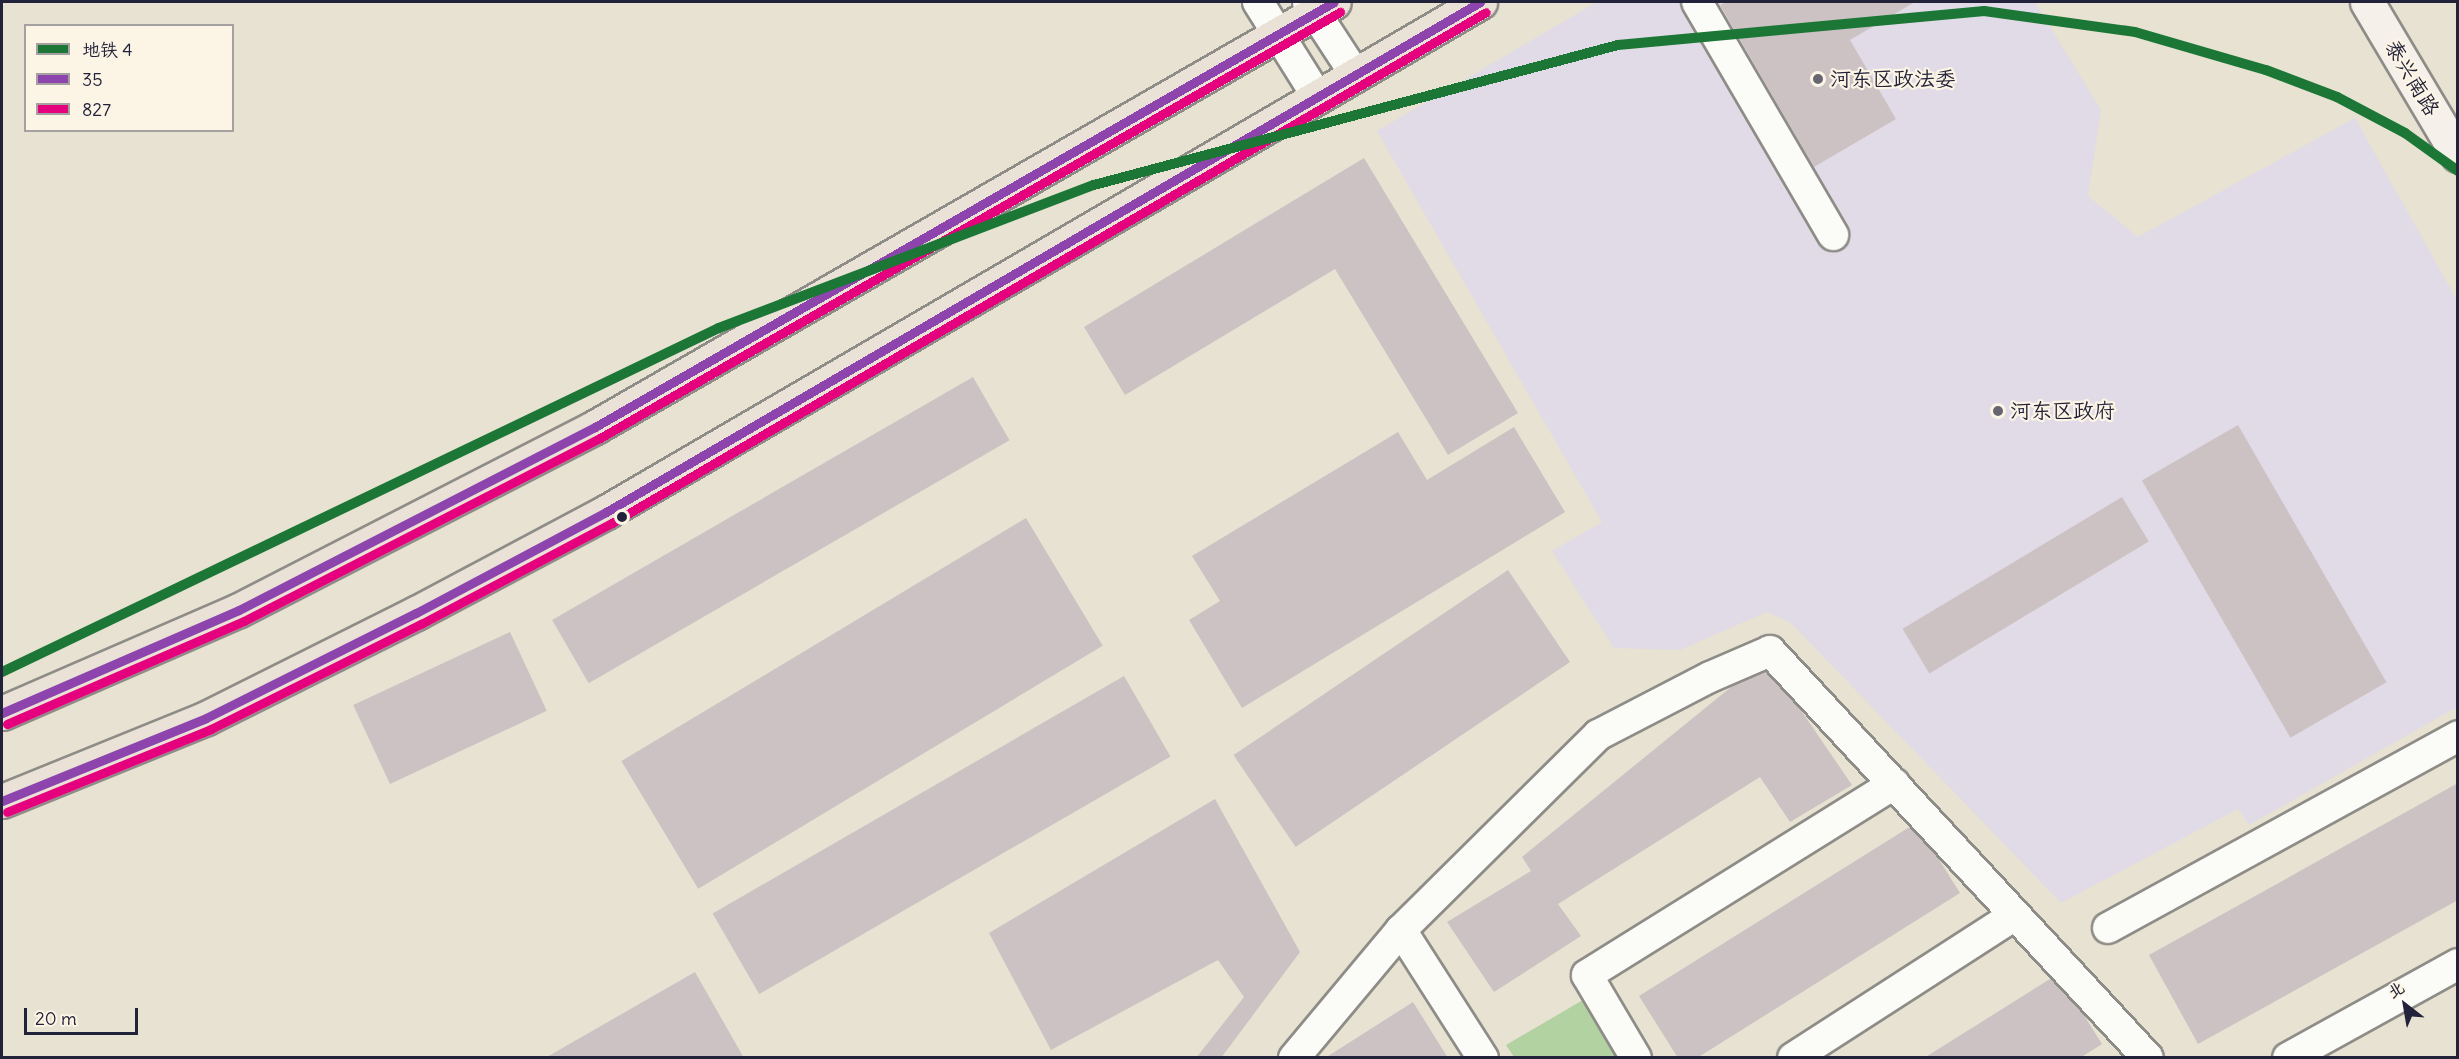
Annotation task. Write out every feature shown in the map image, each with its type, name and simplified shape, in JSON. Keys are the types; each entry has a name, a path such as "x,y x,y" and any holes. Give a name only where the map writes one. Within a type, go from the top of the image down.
{"main road":[{"path":"2,801 206,718 416,614 606,512 1480,2"},
{"name":"泰兴南路","path":"2367,2 2457,155"},
{"path":"2,712 35,700 239,610 595,427 1279,35 1319,5"}],"street":[{"path":"1258,2 1317,96"},
{"path":"1697,2 1833,236"},
{"path":"1319,5 1355,74"},
{"path":"1294,1058 1401,930 1598,735 1710,677 1770,651 2148,1058"},
{"path":"2108,928 2457,736"},
{"path":"1636,1058 1587,975 1894,784"},
{"path":"1793,1058 2016,915"},
{"path":"1401,930 1483,1058"},
{"path":"2288,1058 2457,964"}],"shaded area":[{"name":"河东区政府","path":"1597,2 2035,2 2101,110 2088,196 2138,237 2355,118 2457,300 2457,707 2249,825 2238,809 2061,903 1791,623 1767,612 1680,650 1614,648 1552,551 1602,522 1377,131"}],"green space":[{"path":"1588,997 1626,1057 1514,1057 1506,1045"}],"building":[{"name":"河东区政法委","path":"1727,2 1915,2 1850,40 1896,119 1814,167 1720,5"},
{"path":"1364,158 1518,413 1448,455 1335,269 1125,395 1084,327"},
{"path":"973,377 1010,440 589,683 552,620"},
{"name":"河东区政府","path":"2238,425 2386,682 2290,738 2142,481"},
{"path":"1514,427 1565,512 1242,708 1189,620 1220,601 1192,556 1398,432 1427,480"},
{"path":"2122,497 2149,542 1929,673 1903,629"},
{"path":"1026,518 1103,646 698,889 621,761"},
{"path":"1508,570 1570,662 1296,847 1234,755"},
{"path":"510,632 547,711 390,784 353,705"},
{"path":"1770,665 1852,785 1790,822 1760,777 1558,904 1581,936 1494,992 1447,922 1531,871 1522,857 1736,683"},
{"path":"1124,676 1170,757 759,994 713,914"},
{"path":"2458,783 2458,900 2198,1044 2149,955"},
{"path":"1215,799 1300,952 1221,1058 1196,1058 1244,997 1218,960 1051,1050 989,933"},
{"path":"1916,823 1960,893 1697,1058 1678,1058 1639,996"},
{"path":"695,972 744,1058 545,1058"},
{"path":"2058,974 2102,1044 2080,1058 1924,1058"},
{"path":"1413,1002 1448,1058 1325,1058"}],"metro line":[{"name":"4","path":"2,672 719,328 1094,185 1618,45 1984,11 2135,32 2266,70 2337,97 2405,133 2458,171"}],"transit line":[{"name":"35","path":"2,713 239,610 595,427 1334,2"},
{"name":"35","path":"2,801 206,718 416,613 606,512 1480,2"},
{"name":"827","path":"7,724 244,621 600,438 1340,12"},
{"name":"827","path":"7,812 211,729 421,624 612,523 1486,12"}],"place":[{"name":"河东区政法委","path":"1818,79"},
{"name":"河东区政府","path":"1998,411"}]}
